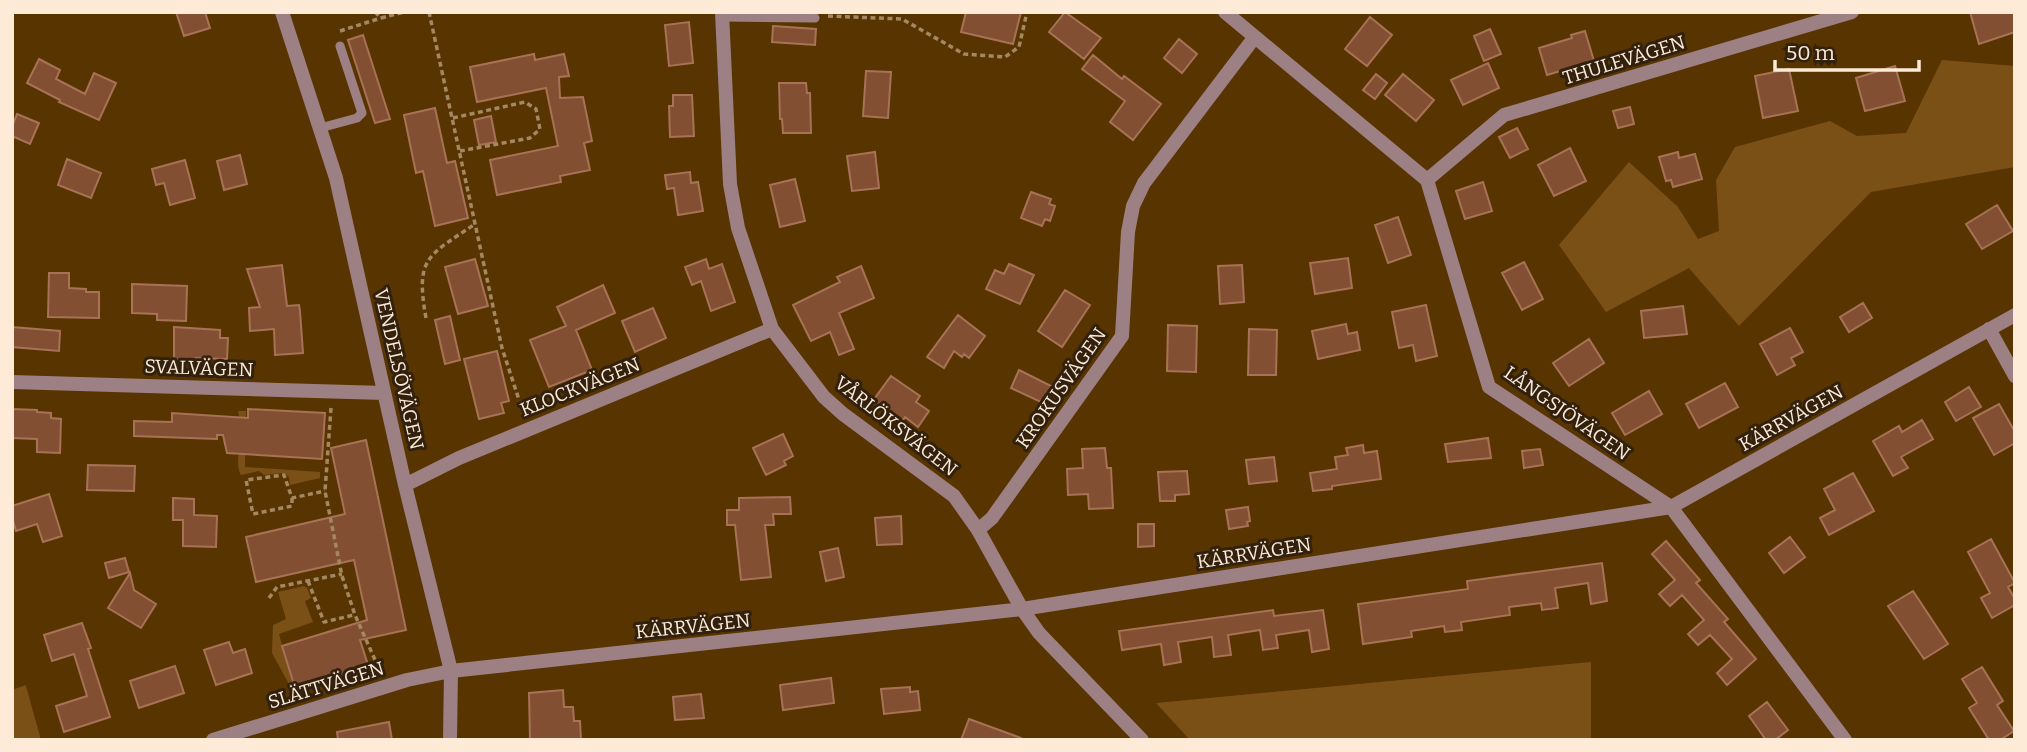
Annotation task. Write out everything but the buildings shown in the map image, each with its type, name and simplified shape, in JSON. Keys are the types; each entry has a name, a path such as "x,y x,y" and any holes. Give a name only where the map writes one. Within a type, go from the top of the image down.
{"street":[{"name":"VENDELSÖVÄGEN","path":"282,12 339,190 405,485 451,671 450,740"},
{"path":"1225,12 1427,180"},
{"name":"THULEVÄGEN","path":"1427,180 1504,115 1852,12"},
{"name":"VÅRLÖKSVÄGEN","path":"722,15 730,184 738,228 772,329 824,397 954,496 978,530 1022,609 1039,633 1142,740"},
{"name":"KROKUSVÄGEN","path":"978,530 992,518 1122,336 1128,232 1133,206 1144,183 1254,38"},
{"name":"LÅNGSJÖVÄGEN","path":"1427,180 1489,387 1671,507 1845,740"},
{"name":"KÄRRVÄGEN","path":"451,671 1022,609 1671,507 2015,315"},
{"name":"KLOCKVÄGEN","path":"405,485 459,458 772,329"},
{"path":"1989,329 2015,376"},
{"name":"SVALVÄGEN","path":"12,382 384,393"},
{"name":"SLÄTTVÄGEN","path":"213,740 387,686 451,671"}],"lane":[{"path":"722,15 815,18"},
{"path":"320,128 358,118 362,113 340,46"}],"path":[{"path":"375,12 381,19"},
{"path":"340,46 339,32 404,12"},
{"path":"429,12 502,348 528,429"},
{"path":"815,18 833,14 902,19 964,54 1005,57 1019,47 1027,12"},
{"path":"453,118 525,102 537,109 540,129 530,138 460,151"},
{"path":"426,318 422,280 427,258 476,223"},
{"path":"332,391 325,491 342,574 355,615 387,686"},
{"path":"284,475 292,498 292,506 253,514 246,480 284,475"},
{"path":"292,498 325,491"},
{"path":"269,598 276,587 342,574"},
{"path":"309,581 324,622 355,615"}],"shaded area":[{"path":"1942,60 2015,66 2015,167 1871,192 1739,326 1689,268 1606,312 1559,245 1629,162 1678,207 1698,239 1719,231 1716,180 1735,147 1830,121 1857,136 1906,133"},
{"path":"238,411 246,411 245,467 320,472 320,478 290,485 289,477 284,473 264,475 259,471 241,475 238,465 241,429"},
{"path":"304,586 311,598 305,601 313,622 279,634 293,686 290,686 272,653 273,625 286,619 278,592"},
{"path":"1591,662 1591,740 1190,740 1156,703"},
{"path":"26,685 41,740 12,740 12,690"}]}
